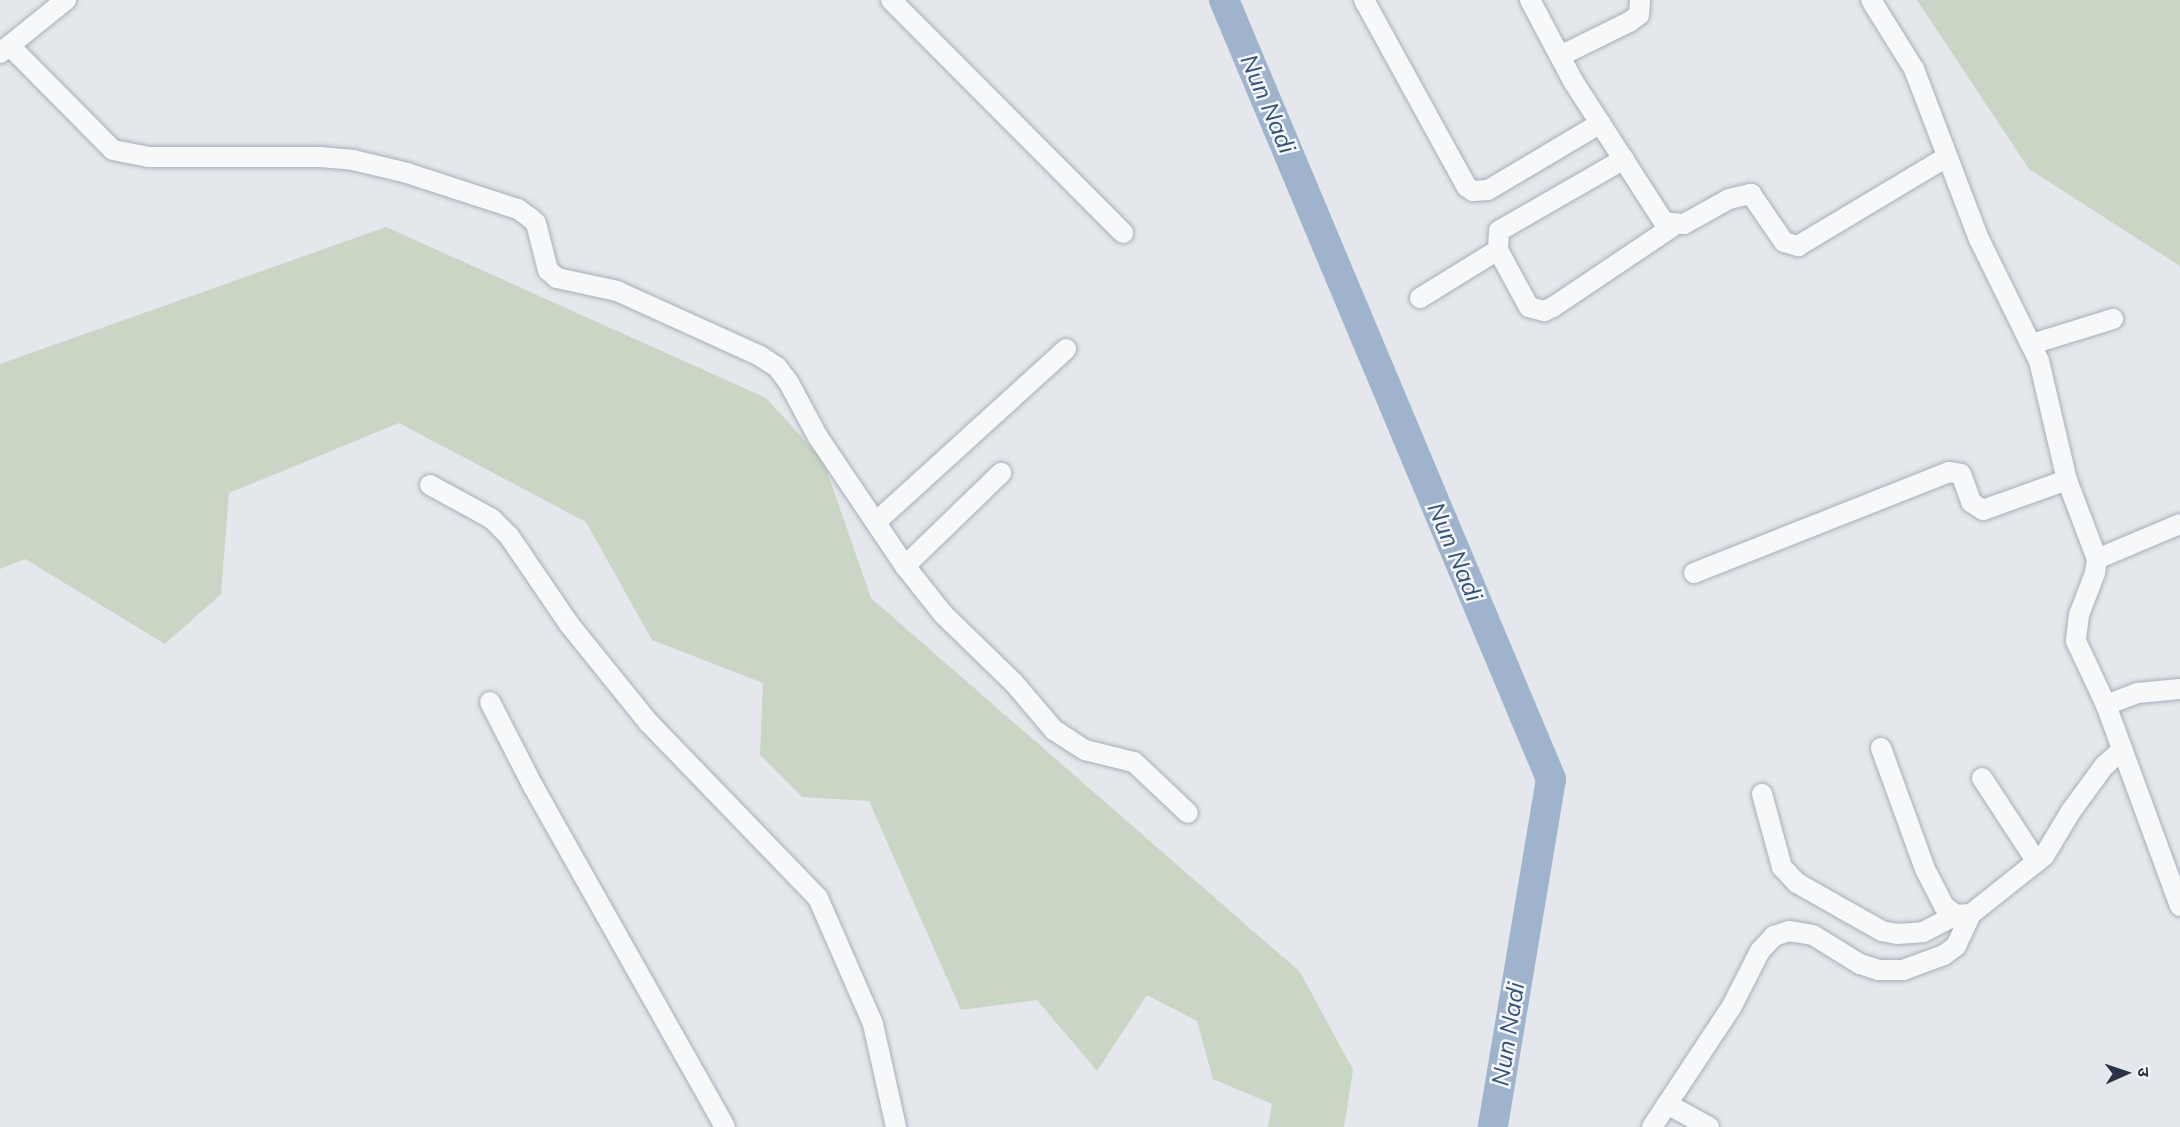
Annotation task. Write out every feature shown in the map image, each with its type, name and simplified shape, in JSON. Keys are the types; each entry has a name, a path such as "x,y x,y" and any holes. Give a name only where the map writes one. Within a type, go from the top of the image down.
{"street":[{"path":"66,0 5,50 112,150 128,155 353,159 518,209 536,223 548,270 557,279 617,291 751,351 777,367 905,566 943,614 1014,683 1054,730 1085,750 1134,762 1188,813"},
{"path":"891,0 1123,233"},
{"path":"1364,0 1467,187 1473,191 1488,190 1601,123"},
{"path":"1530,0 1560,56 1654,211 1664,222 1675,225"},
{"path":"1560,56 1629,22 1639,15 1640,0"},
{"path":"1871,0 1914,69 1942,134 1947,156 1979,239 2032,344 2067,480 2097,559 2095,573 2079,615 2076,641 2106,705 2180,906"},
{"path":"1624,159 1499,231 1498,250 1529,307 1544,311 1675,225 1729,198 1751,194 1785,242 1798,246 1947,156"},
{"path":"1420,298 1498,250"},
{"path":"2032,344 2113,319"},
{"path":"876,522 1066,349"},
{"path":"1694,573 1949,472 1961,474 1971,502 1983,510 2067,480"},
{"path":"905,566 1001,473"},
{"path":"430,486 492,519 509,536 569,624 649,723 818,898 873,1023 896,1127"},
{"path":"2097,559 2180,524"},
{"path":"2106,705 2138,693 2180,689"},
{"path":"490,702 532,786 725,1127"},
{"path":"1881,748 1925,869 1944,906 1964,915"},
{"path":"1762,794 1782,867 1797,884 1882,931 1897,934 1923,932 1964,915 2037,862 2104,766 2123,749"},
{"path":"1982,778 2037,862"},
{"path":"1652,1127 1732,1006 1760,951 1774,936 1789,931 1813,935 1860,964 1878,970 1903,970 1944,955 1956,946 1964,915"},
{"path":"1667,1104 1709,1127"}],"green space":[{"path":"1917,0 2180,0 2180,266 2029,169"},
{"path":"386,227 766,398 823,460 871,598 1300,972 1353,1070 1344,1127 1268,1127 1272,1104 1213,1079 1197,1021 1147,995 1097,1071 1037,1000 961,1010 869,801 802,797 760,755 763,683 652,640 586,522 399,423 229,493 221,594 165,644 25,559 0,569 0,364"}],"waterway":[{"name":"Nun Nadi","path":"1224,0 1551,779 1493,1127"}]}
